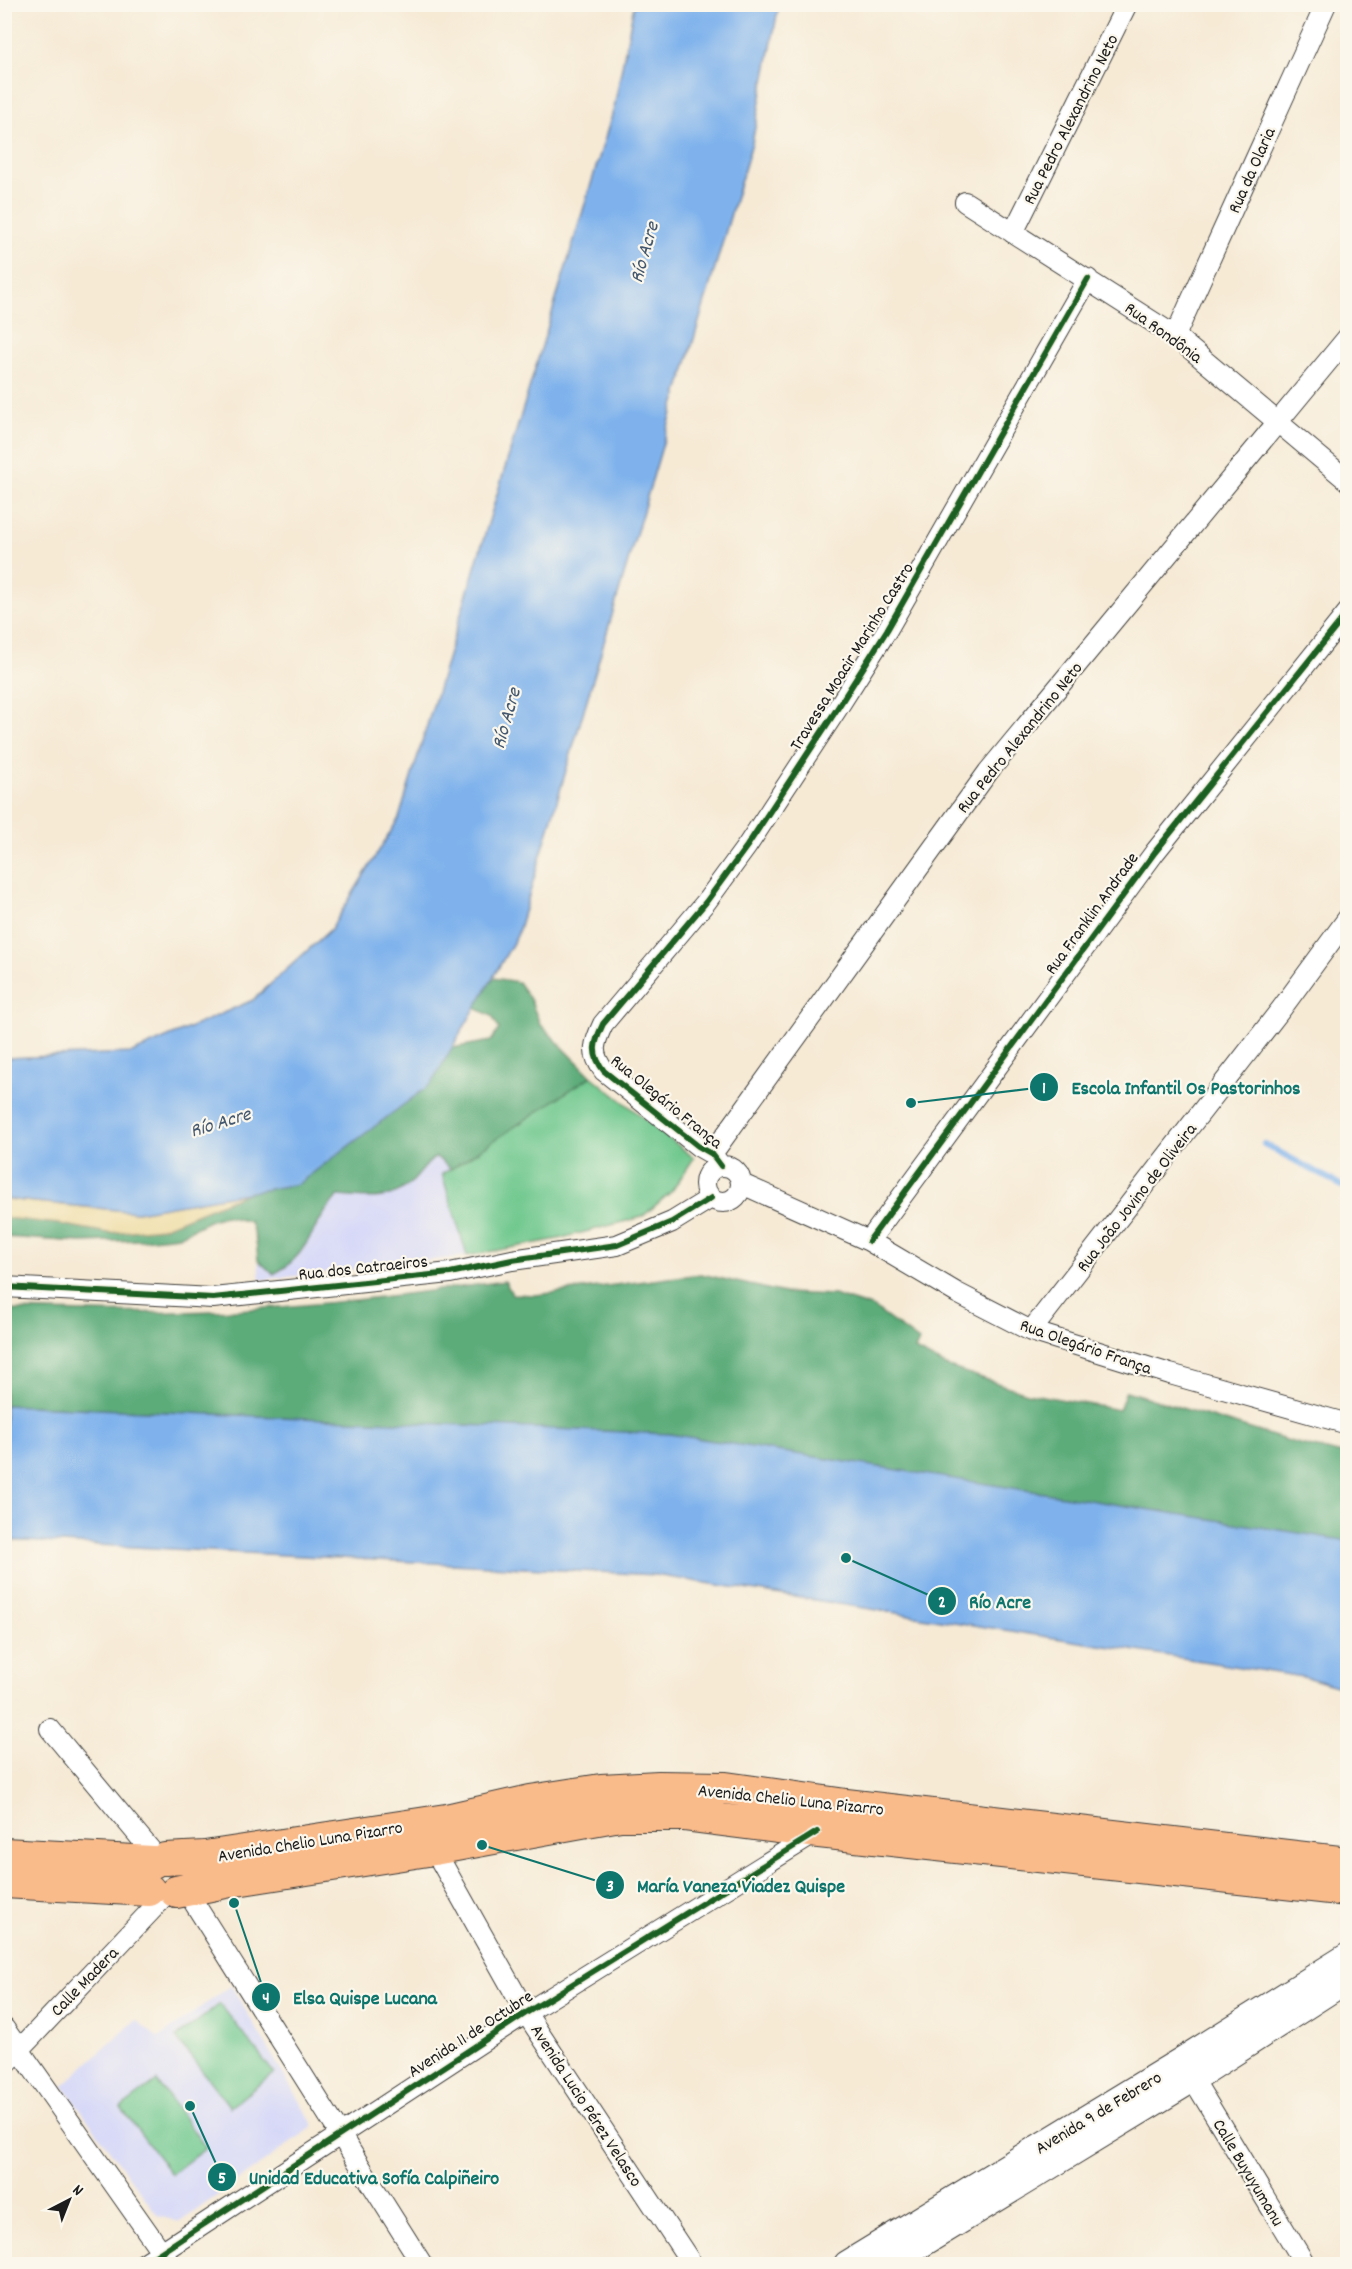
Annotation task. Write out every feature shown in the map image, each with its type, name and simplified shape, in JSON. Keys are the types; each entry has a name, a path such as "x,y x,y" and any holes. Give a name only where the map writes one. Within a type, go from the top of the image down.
{"main road":[{"name":"Avenida Chelio Luna Pizarro","path":"4,1854 165,1879 205,1857 446,1820 530,1801 601,1790 659,1787 726,1788 846,1805 1347,1863"},
{"name":"Avenida Chelio Luna Pizarro","path":"4,1882 165,1879 434,1849 620,1815 683,1815 817,1832 1347,1890"}],"street":[{"name":"Rua Pedro Alexandrino Neto","path":"1013,233 1127,4"},
{"name":"Rua da Olaria","path":"1175,336 1326,4"},
{"name":"Rua Rondônia","path":"965,202 1175,336 1347,481"},
{"name":"Travessa Moacir Marinho Castro","path":"603,1024 706,902 747,846 837,709 893,621 1088,279"},
{"name":"Rua Pedro Alexandrino Neto","path":"717,1160 988,772 1347,337"},
{"name":"Rua Franklin Andrade","path":"869,1241 1155,852 1347,612"},
{"name":"Rua João Jovino de Oliveira","path":"1031,1331 1282,1008 1347,918"},
{"name":"Rua Olegário França","path":"603,1024 594,1042 596,1058 604,1071 717,1160"},
{"path":"717,1160 738,1173 742,1184 734,1200 722,1203 711,1198 705,1187 707,1176 717,1160"},
{"name":"Rua Olegário França","path":"742,1184 869,1241 957,1293 1031,1331 1170,1374 1347,1424"},
{"name":"Rua dos Catraeiros","path":"4,1287 213,1298 450,1273 512,1260 617,1245 672,1222 711,1198"},
{"path":"50,1730 165,1879 342,2135 422,2265"},
{"name":"Avenida 11 de Octubre","path":"143,2265 166,2258 342,2135 526,2013 817,1832"},
{"name":"Avenida Lucio Pérez Velasco","path":"434,1849 526,2013 692,2265"},
{"name":"Calle Madera","path":"4,2066 165,1879"},
{"name":"Avenida 9 de Febrero","path":"847,2265 1187,2057 1347,1956"},
{"name":"Avenida 9 de Febrero","path":"889,2265 1193,2079 1347,1979"},
{"path":"4,2028 166,2258"},
{"name":"Calle Buyuyumanu","path":"1193,2079 1305,2265"}],"shaded area":[{"path":"436,1157 451,1169 442,1175 467,1256 260,1280 258,1261 273,1274 303,1250 326,1207 338,1196 370,1198 413,1181 427,1162"},
{"path":"231,1986 314,2126 180,2222 158,2216 63,2086 136,2020 158,2038"}],"green space":[{"path":"493,978 518,982 530,999 540,1024 591,1076 451,1169 436,1157 413,1181 396,1193 378,1198 338,1196 295,1259 273,1274 258,1260 256,1240 250,1222 225,1216 211,1220 179,1236 142,1240 81,1242 5,1237 5,1218 60,1224 109,1233 162,1228 249,1192 298,1184 430,1084 452,1048 491,1041 499,1029 492,1016 475,1008"},
{"path":"591,1076 694,1158 672,1191 642,1217 558,1239 467,1256 442,1174"},
{"path":"701,1274 785,1293 834,1295 874,1308 919,1341 915,1350 946,1366 1027,1393 1119,1410 1126,1391 1296,1443 1347,1455 1347,1541 669,1434 5,1405 5,1310 135,1313 219,1311 382,1297 505,1281 512,1294 536,1295"},
{"path":"220,2004 274,2073 230,2107 176,2038"},
{"path":"157,2081 206,2148 171,2174 121,2108"}],"sand":[{"path":"249,1192 162,1228 109,1233 60,1224 5,1218 4,1199 137,1212"}],"water":[{"name":"Río Acre","path":"634,5 779,5 752,143 517,936 431,1084 298,1184 137,1212 5,1199 5,1058 132,1053 253,1000 331,929 399,818 614,108"},
{"path":"5,1405 669,1434 1348,1541 1347,1689 1309,1678 655,1575 5,1540"}],"waterway":[{"path":"1264,1144 1348,1189"}],"cycle path":[{"path":"721,1166 712,1154 698,1146 604,1071 595,1053 600,1031 603,1024 706,902 747,846 837,709 887,630 1088,279"},
{"path":"869,1241 1155,852 1348,612"},
{"path":"4,1287 213,1298 450,1273 512,1260 617,1245 672,1222 711,1198"},
{"path":"143,2264 526,2013 817,1832"}],"place":[{"name":"Escola Infantil Os Pastorinhos","path":"911,1103"},
{"name":"Río Acre","path":"846,1558"},
{"name":"María Vaneza Viadez Quispe","path":"482,1845"},
{"name":"Elsa Quispe Lucana","path":"234,1903"},
{"name":"Unidad Educativa Sofía Calpiñeiro","path":"190,2106"}]}
